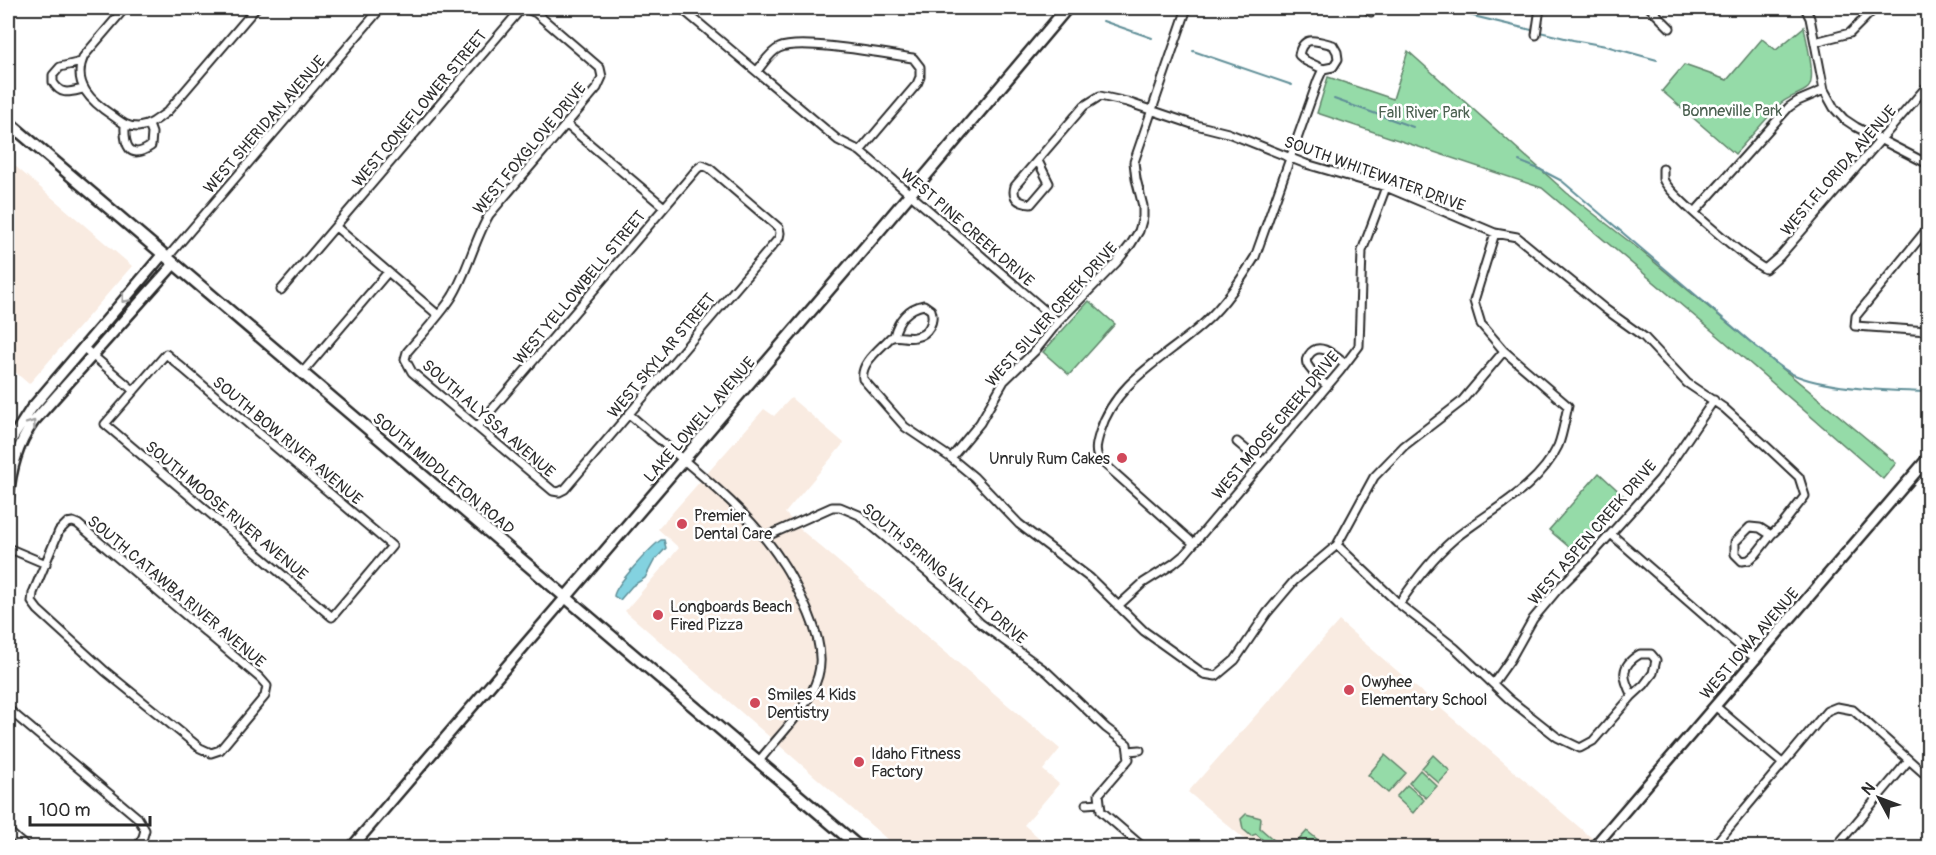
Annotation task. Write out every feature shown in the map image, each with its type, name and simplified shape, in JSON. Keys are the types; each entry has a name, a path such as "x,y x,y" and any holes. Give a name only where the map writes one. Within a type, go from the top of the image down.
{"main road":[{"name":"LAKE LOWELL AVENUE","path":"566,597 1067,8"},
{"name":"SOUTH MIDDLETON ROAD","path":"8,122 860,848"}],"street":[{"path":"124,8 81,62 80,76 83,89 96,105 125,125 137,127 149,125 166,112 256,8"},
{"name":"WEST SHERIDAN AVENUE","path":"168,259 381,8"},
{"name":"WEST FOXGLOVE DRIVE","path":"405,359 407,352 452,297 464,274 478,234 489,215 597,88 602,77 600,68 536,13 523,8"},
{"name":"WEST CONEFLOWER STREET","path":"281,290 523,8"},
{"name":"WEST PINE CREEK DRIVE","path":"681,8 838,140 860,151 1058,322"},
{"name":"WEST SILVER CREEK DRIVE","path":"951,458 980,423 1004,381 1035,351 1058,322 1116,263 1139,231 1143,206 1134,162 1187,8"},
{"path":"1536,35 1540,8"},
{"path":"1650,8 1670,28"},
{"path":"1805,8 1810,18 1824,90 1834,108 1844,119 1929,164"},
{"path":"1815,42 1850,33 1875,8"},
{"path":"1314,40 1333,45 1338,59 1333,67 1323,69 1299,55 1301,46 1307,41 1314,40"},
{"path":"757,71 776,49 786,45 813,45 913,58 921,67 921,77 860,151"},
{"path":"81,62 60,67 53,75 53,82 64,93 83,89"},
{"path":"1194,543 1099,459 1096,452 1098,438 1104,417 1130,386 1160,356 1205,323 1239,283 1254,257 1323,69"},
{"name":"WEST FLORIDA AVENUE","path":"1695,212 1743,255 1765,269 1780,256 1929,85"},
{"path":"1663,169 1663,178 1672,191 1695,212 1789,107 1824,90"},
{"name":"SOUTH WHITEWATER DRIVE","path":"1038,161 1049,183 1031,204 1022,204 1016,199 1015,186 1084,106 1100,96 1228,133 1291,158 1386,187 1495,233 1517,237 1605,309 1644,337 1687,383 1714,400 1799,477 1805,496 1783,524 1771,535"},
{"path":"566,124 664,207"},
{"path":"125,125 124,140 127,147 142,153 151,146 152,133 149,125"},
{"name":"WEST YELLOWBELL STREET","path":"477,427 702,165 709,168 779,228 780,233"},
{"name":"WEST MOOSE CREEK DRIVE","path":"1118,606 1143,583 1173,564 1194,543 1359,346 1362,252 1386,187"},
{"path":"336,227 438,315"},
{"path":"1929,228 1856,316 1855,326 1929,331"},
{"name":"WEST SKYLAR STREET","path":"559,492 565,489 629,414 779,238 780,233"},
{"path":"1399,604 1413,583 1452,541 1495,511 1532,480 1558,446 1568,406 1504,351 1481,324 1474,301 1495,233"},
{"path":"8,498 11,470 19,444 34,421 88,351 168,259"},
{"path":"8,445 30,409 88,351 168,259"},
{"path":"302,373 388,272"},
{"path":"894,336 914,338 920,336 929,328 933,320 931,310 924,305 908,311 896,328 894,336 866,364 863,371 863,379 905,427 951,458 974,477 1018,524 1090,578 1144,631 1204,674 1216,676 1234,660 1294,581 1337,545 1374,477 1404,446 1461,402 1504,351"},
{"path":"1327,386 1308,365 1306,360 1310,353 1316,349 1324,349 1345,364"},
{"path":"88,351 134,391"},
{"name":"SOUTH BOW RIVER AVENUE","path":"134,391 166,354 392,546 332,617"},
{"name":"SOUTH ALYSSA AVENUE","path":"405,359 412,372 553,491 559,492"},
{"name":"SOUTH MOOSE RIVER AVENUE","path":"134,391 105,424 332,617"},
{"name":"WEST ASPEN CREEK DRIVE","path":"1493,684 1510,660 1533,618 1660,478 1714,400"},
{"path":"629,414 739,509 765,537 783,562 811,621 820,649 819,673 811,695 797,716 759,761"},
{"path":"1237,442 1262,463"},
{"name":"WEST IOWA AVENUE","path":"1593,848 1929,458"},
{"name":"SOUTH SPRING VALLEY DRIVE","path":"765,537 832,507 840,507 858,515 945,587 980,623 1047,672 1106,728 1127,744 1128,751"},
{"name":"SOUTH CATAWBA RIVER AVENUE","path":"67,523 78,524 260,678 267,686 265,696 220,750 211,753 200,748 116,680 38,610 32,602 33,593 46,564 59,531 67,523"},
{"path":"1750,527 1760,528 1771,535 1749,560 1742,561 1735,554 1735,542 1750,527"},
{"path":"1611,534 1756,658"},
{"path":"1337,545 1399,604 1455,648 1509,700 1557,737 1580,748 1593,741 1653,674 1656,660 1651,654 1640,654 1626,668 1624,677 1632,696"},
{"path":"8,548 46,564"},
{"name":"LAKE LOWELL AVENUE","path":"351,848 566,597"},
{"path":"1715,706 1782,763"},
{"path":"1712,848 1827,711 1837,707 1853,710 1929,777"},
{"path":"8,709 138,818 145,830 144,837 137,848"},
{"path":"1140,750 1128,751 1129,759 1099,794 1099,803 1101,811 1144,848"},
{"path":"1836,847 1909,760"},
{"path":"1086,804 1099,803"},
{"path":"8,831 27,848"}],"shaded area":[{"path":"8,160 132,266 29,384 8,366"},
{"path":"791,398 844,443 785,513 801,530 1060,749 1043,770 1059,784 1024,825 1050,847 896,847 625,611 679,548 658,529 764,409 774,416"},
{"name":"Owyhee Elementary School","path":"1339,621 1593,839 1586,848 1254,847 1188,792"}],"green space":[{"name":"Bonneville Park","path":"1804,27 1811,68 1808,88 1779,105 1735,154 1662,91 1684,65 1727,80 1762,39 1776,50"},
{"name":"Fall River Park","path":"1408,51 1567,193 1635,246 1896,463 1883,479 1723,340 1542,188 1317,113 1328,77 1393,99"},
{"path":"1089,301 1115,324 1069,375 1043,352"},
{"path":"1599,473 1625,497 1576,553 1549,530"},
{"path":"1385,755 1406,773 1388,793 1368,775"},
{"path":"1433,755 1450,771 1439,783 1422,768"},
{"path":"1420,770 1437,786 1426,798 1409,783"},
{"path":"1407,785 1424,800 1413,813 1396,797"},
{"path":"1246,814 1261,818 1260,828 1276,842 1271,847 1256,834 1251,836 1243,829 1241,819"},
{"path":"1307,831 1323,844 1320,847 1304,847 1297,842"}],"water":[{"path":"661,540 664,540 666,548 654,561 645,578 632,586 620,600 614,596 627,575"}],"waterway":[{"path":"1440,8 1657,60"},
{"path":"1103,21 1152,38"},
{"path":"1193,51 1292,85"},
{"path":"1334,99 1413,127"},
{"path":"1519,161 1562,181 1790,373 1843,387 1928,392"}],"place":[{"name":"Unruly Rum Cakes","path":"1122,458"},
{"name":"Premier Dental Care","path":"682,524"},
{"name":"Longboards Beach Fired Pizza","path":"658,615"},
{"name":"Owyhee Elementary School","path":"1349,690"},
{"name":"Smiles 4 Kids Dentistry","path":"755,703"},
{"name":"Idaho Fitness Factory","path":"859,762"}]}
